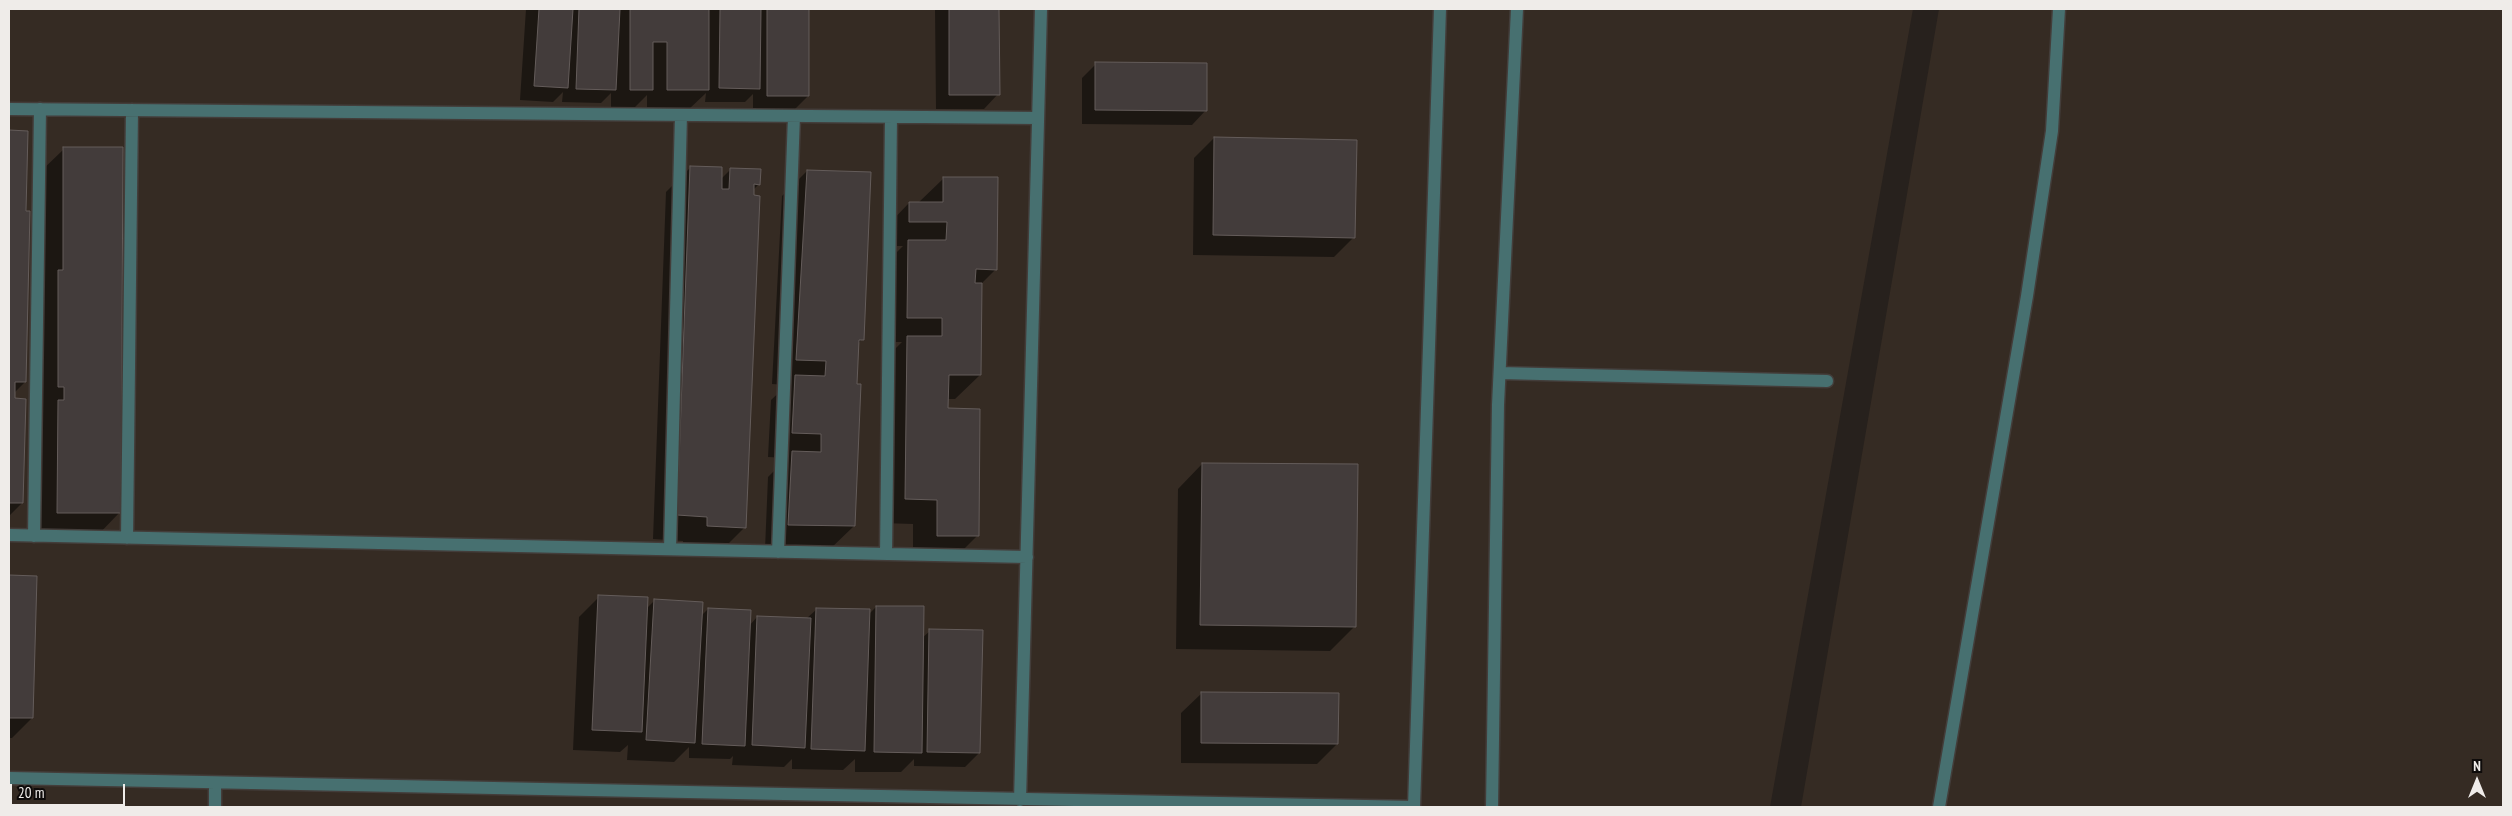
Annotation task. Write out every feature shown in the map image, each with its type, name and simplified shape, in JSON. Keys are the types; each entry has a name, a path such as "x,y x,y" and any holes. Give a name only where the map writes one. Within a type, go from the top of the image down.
{"street":[{"path":"1020,800 1041,9"},
{"path":"9,778 1414,807 1440,9"},
{"path":"1492,807 1500,373 1517,9"},
{"path":"1939,807 2027,296 2052,131 2059,9"},
{"path":"9,109 1038,118"},
{"path":"34,536 40,109"},
{"path":"127,538 132,110"},
{"path":"670,549 681,115"},
{"path":"778,552 794,116"},
{"path":"886,554 891,117"},
{"path":"1500,373 1827,381"},
{"path":"9,535 1027,557"},
{"path":"215,783 215,807"}],"shaded area":[{"path":"9,9 1913,9 1770,807 9,807"},
{"path":"1939,9 2503,9 2503,807 1801,807"}],"building":[{"path":"539,9 573,9 568,88 534,86"},
{"path":"579,9 620,9 616,90 576,89"},
{"path":"630,9 709,9 709,90 667,90 667,42 653,42 653,90 630,90"},
{"path":"720,9 761,9 760,89 719,88"},
{"path":"767,9 809,9 809,96 767,96"},
{"path":"949,9 999,9 1000,95 949,95"},
{"path":"1095,62 1207,63 1207,111 1095,110"},
{"path":"9,130 28,131 26,211 30,211 26,382 15,382 15,398 26,399 23,503 9,503"},
{"path":"1214,137 1357,140 1355,238 1213,235"},
{"path":"63,147 123,147 121,513 57,513 58,400 64,400 64,387 58,387 58,270 63,270"},
{"path":"690,166 722,167 722,189 729,189 730,168 761,169 760,185 754,184 754,195 760,196 746,528 707,526 707,517 677,515"},
{"path":"807,170 871,172 864,340 859,340 857,384 861,384 855,526 788,525 792,451 821,452 821,434 792,433 795,375 825,376 826,361 796,360"},
{"path":"943,177 998,177 997,270 976,269 975,283 982,283 981,375 949,375 948,408 980,409 979,536 937,536 937,500 905,499 907,336 942,336 942,318 907,318 908,240 946,240 947,222 909,222 909,202 943,202"},
{"path":"1202,463 1358,464 1356,627 1200,625"},
{"path":"9,575 37,576 33,718 9,718"},
{"path":"598,595 648,597 642,732 592,730"},
{"path":"654,599 703,602 695,743 646,740"},
{"path":"876,606 924,606 922,753 874,752"},
{"path":"708,608 751,610 745,746 702,744"},
{"path":"816,608 870,609 865,751 811,749"},
{"path":"757,616 811,618 805,748 752,745"},
{"path":"929,629 983,630 980,753 927,752"},
{"path":"1201,692 1339,693 1338,744 1201,743"}]}
